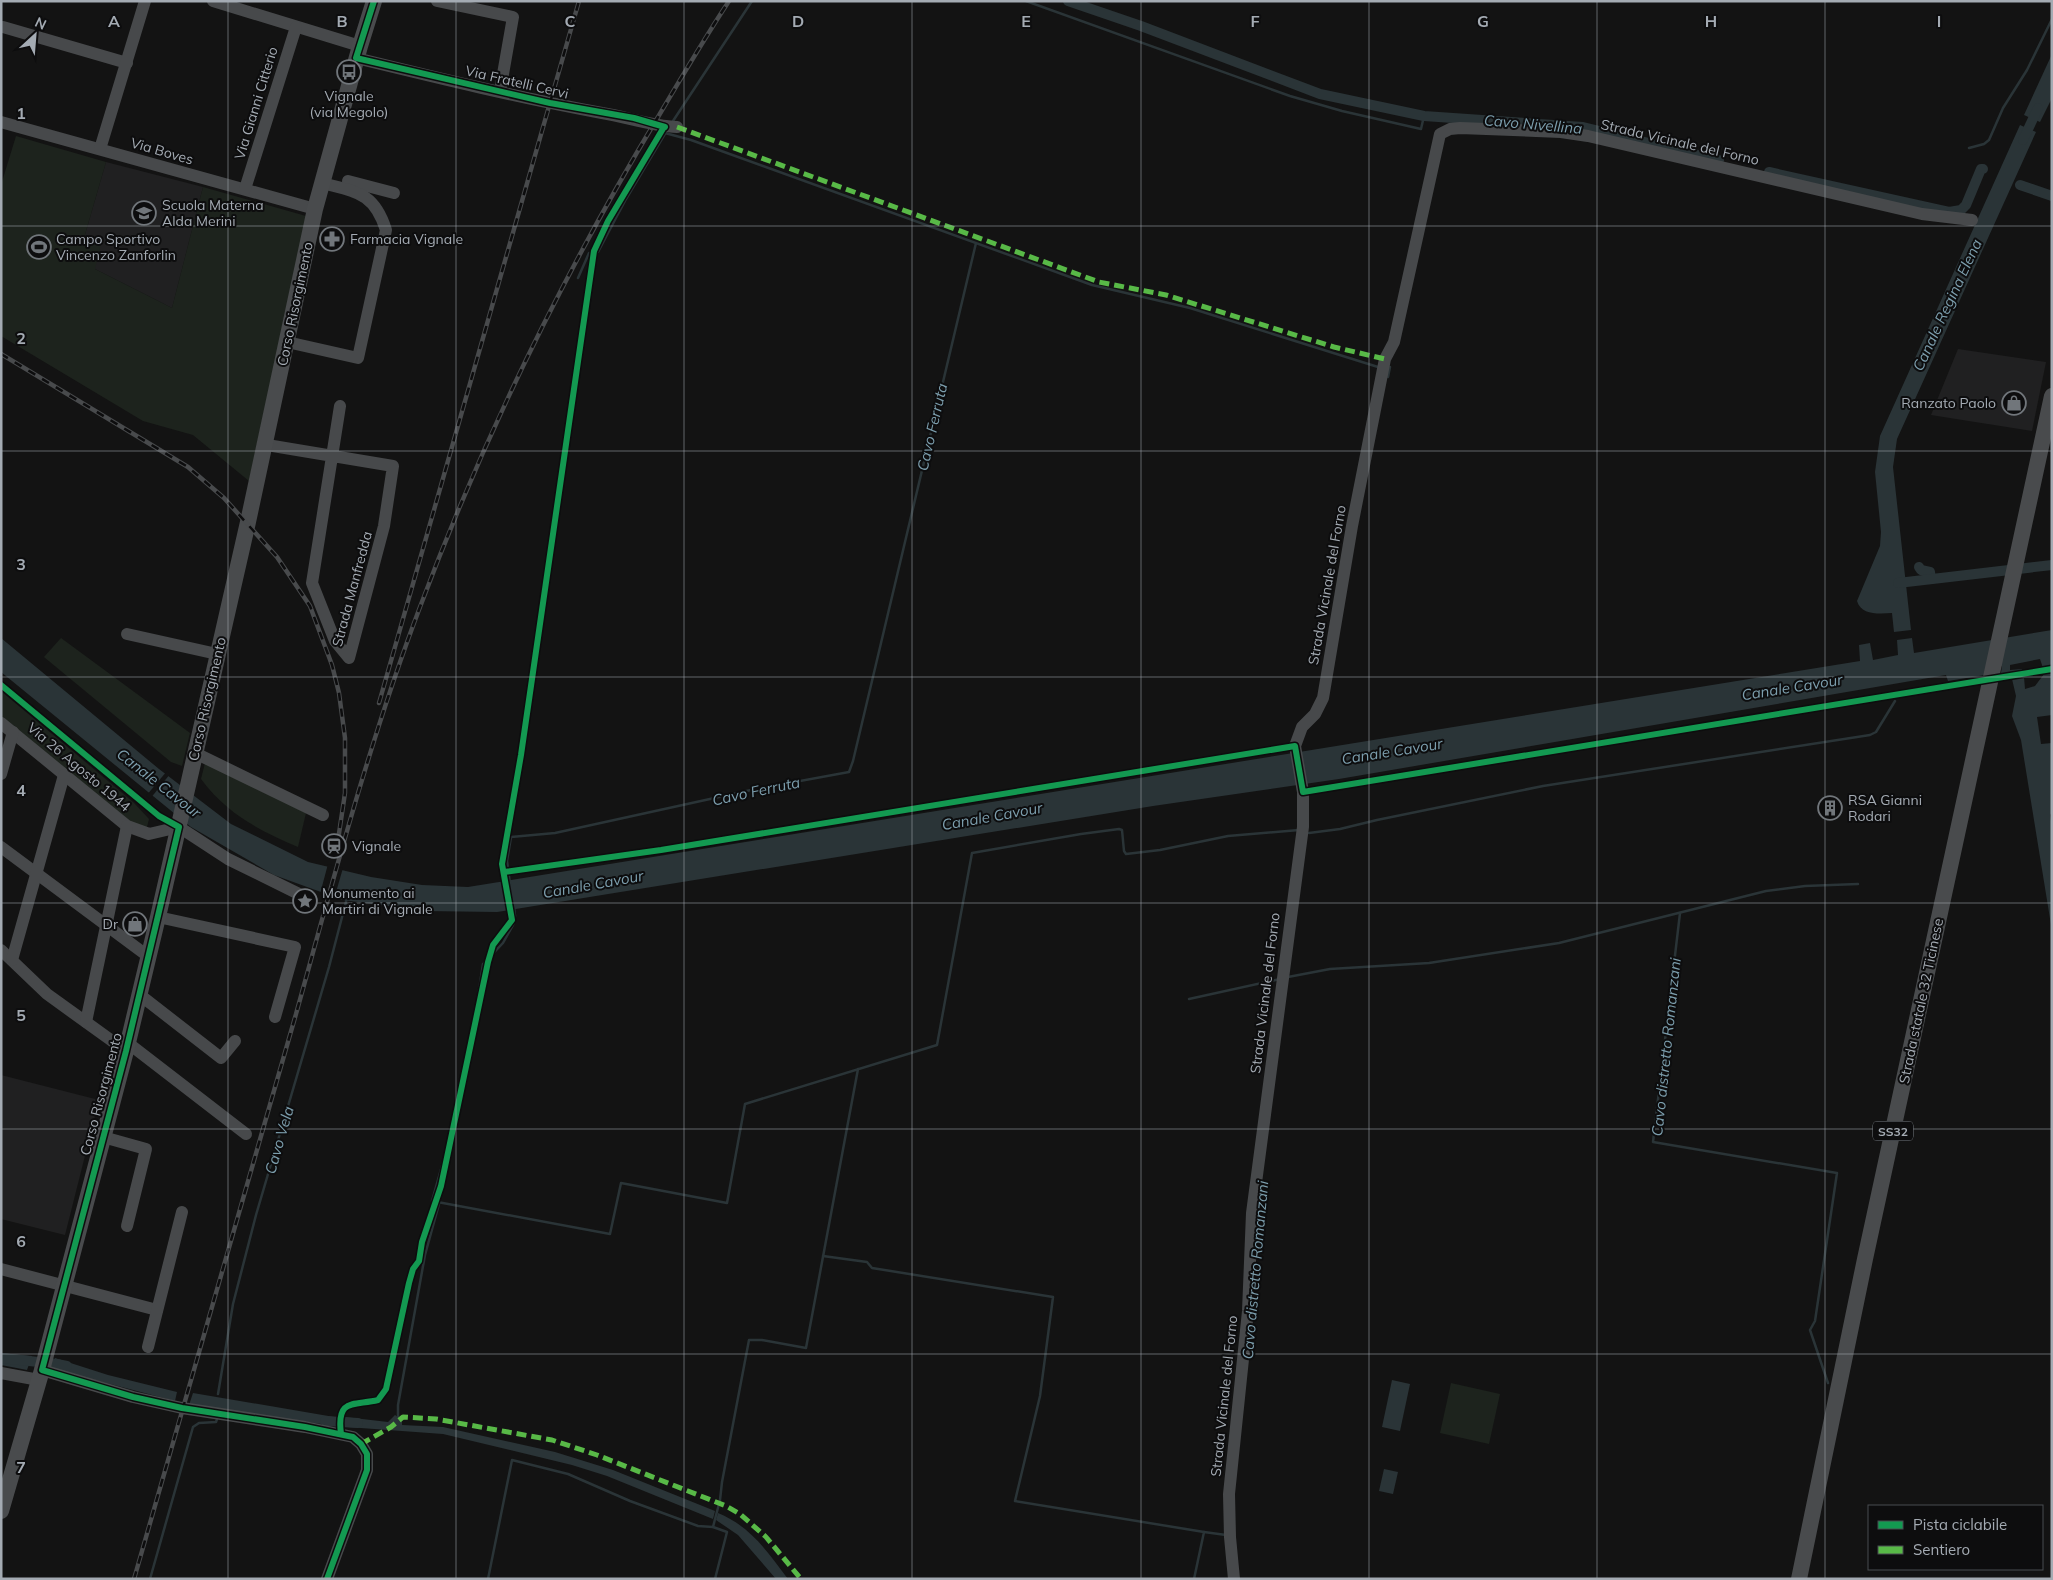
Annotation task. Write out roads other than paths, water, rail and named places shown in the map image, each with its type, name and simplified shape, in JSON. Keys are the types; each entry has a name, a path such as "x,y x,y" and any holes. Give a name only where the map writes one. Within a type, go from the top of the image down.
{"main road":[{"name":"Corso Risorgimento","path":"1,1511 42,1369 140,995 287,342 315,209 374,1"},
{"name":"Strada statale 32 Ticinese","path":"1799,1579 1842,1367 2052,396"}],"street":[{"path":"100,149 145,1"},
{"name":"Via Fratelli Cervi","path":"213,1 296,27 358,52 500,91 558,105 634,118 672,127"},
{"path":"437,1 513,17 500,91"},
{"path":"3,27 126,63"},
{"name":"Via Gianni Citterio","path":"245,189 296,27"},
{"name":"Via Boves","path":"1,122 315,209"},
{"name":"Strada Vicinale del Forno","path":"1234,1579 1229,1494 1248,1311 1252,1213 1302,831 1303,792 1295,746 1302,727 1315,714 1322,698 1352,526 1383,367 1394,342 1440,134 1450,129 1512,130 1588,136 1922,214 1972,220"},
{"path":"323,179 394,193"},
{"path":"287,342 358,358 386,230 383,220 368,198 323,179"},
{"name":"Strada Manfredda","path":"264,445 333,456 393,466 384,526 349,658 335,640 312,584 333,456 340,406"},
{"path":"127,634 217,654"},
{"name":"Via 26 Agosto 1944","path":"1,722 127,826 150,834 179,825"},
{"path":"1,774 13,732"},
{"path":"195,752 323,815"},
{"path":"12,960 64,775"},
{"path":"179,825 228,859 301,895"},
{"path":"86,1022 127,826"},
{"path":"1,847 149,957"},
{"path":"158,917 295,947 275,1017"},
{"path":"1,950 46,994 86,1022 127,1047 246,1134"},
{"path":"140,995 221,1058 235,1041"},
{"path":"103,1137 146,1149 127,1226"},
{"path":"148,1347 182,1212"},
{"path":"1,1269 157,1310"},
{"path":"1,1373 42,1369 133,1397 182,1408 304,1427 352,1437 361,1444 367,1454 367,1470 327,1579"}],"water":[{"path":"2052,54 2052,98 2040,122 2024,115"},
{"path":"2020,125 2036,132 1897,439 1893,467 1911,630 1894,632 1892,613 1871,613 1862,609 1857,601 1880,546 1881,532 1875,472 1880,436"},
{"name":"Canale Cavour","path":"2052,630 2052,666 2043,668 2040,659 2010,665 2010,670 2022,669 2023,672 2001,673 2002,666 1985,675 1948,681 1946,675 1339,779 1153,806 497,912 425,911 343,900 274,875 191,827 1,672 1,638 159,769 231,824 308,862 371,877 422,885 468,887 1860,661 1859,645 1870,643 1873,660 1898,655 1897,640 1912,638 1914,653"},
{"path":"2052,672 2052,715 2037,717 2041,744 2052,743 2052,812 2050,815 2052,827 2052,931 2021,740 2012,716 2016,696 2012,679 2024,677 2025,689 2035,686 2044,674"},
{"path":"1,1353 32,1356 27,1370 1,1365"},
{"path":"55,1358 108,1375 177,1392 175,1401 53,1369"},
{"path":"1392,1380 1410,1384 1400,1431 1382,1427"},
{"path":"193,1393 340,1418 339,1423 335,1426 189,1405"},
{"path":"395,1415 402,1420 402,1425 443,1427 555,1452 613,1470 715,1511 713,1519 607,1476 572,1465 443,1434 347,1427 344,1423 345,1417 388,1422"},
{"path":"1384,1469 1398,1472 1393,1494 1379,1491"},
{"path":"718,1513 749,1532 766,1550 788,1579 776,1579 738,1535 716,1520"}],"waterway":[{"path":"673,121 752,1"},
{"path":"1026,1 1290,96 1342,111 1421,129 1424,116"},
{"name":"Cavo Nivellina","path":"1068,1 1141,26 1320,94 1424,116 1583,127 1719,160"},
{"path":"1969,148 1984,144 1989,140 2003,108 2027,70 2052,19"},
{"name":"Canale Regina Elena","path":"2023,140 2038,108"},
{"path":"578,278 589,253 598,252 626,199 666,132"},
{"path":"665,133 691,140 1092,285 1190,308 1378,367"},
{"name":"Cavo Nivellina","path":"1769,172 1949,212 1961,210 1966,205 1981,169 1983,169"},
{"path":"2020,185 2052,196"},
{"name":"Cavo Ferruta","path":"510,884 507,861 511,837 555,833 751,790 849,772 976,243"},
{"path":"1386,367 1390,367 1388,377"},
{"path":"1898,583 2052,565"},
{"name":"Cavo Nivellina","path":"1919,567 1921,570 1930,572 1931,579"},
{"name":"Cavo distretto Romanzani","path":"1309,833 1340,829 1543,786 1870,735 1876,732 1895,701"},
{"name":"Cavo distretto Romanzani","path":"514,907 513,925 503,943 483,964 475,1016 449,1141 432,1201 610,1234 621,1183 727,1203 745,1104 937,1045 972,853 1119,829 1122,830 1126,854 1160,850 1228,836 1299,830"},
{"name":"Cavo distretto Romanzani","path":"1288,977 1330,969 1429,963 1559,943 1766,891 1805,886 1858,884"},
{"name":"Cavo Vela","path":"218,1394 233,1304 256,1215 329,967 347,898"},
{"name":"Cavo distretto Romanzani","path":"1680,913 1653,1142 1837,1173 1815,1321 1810,1330 1828,1383"},
{"name":"Cavo distretto Romanzani","path":"1189,999 1280,979"},
{"name":"Cavo distretto Romanzani","path":"488,1579 512,1460 568,1474 630,1501 698,1526 713,1527 720,1500 749,1340 762,1340 806,1348 858,1069"},
{"name":"Cavo distretto Romanzani","path":"398,1418 398,1405 425,1255 439,1204"},
{"name":"Cavo distretto Romanzani","path":"1258,1218 1259,1206"},
{"name":"Cavo distretto Romanzani","path":"823,1256 867,1262 872,1268 1053,1297 1040,1396 1015,1501 1204,1532 1194,1579"},
{"path":"1,1358 67,1366"},
{"name":"Cavo Vela","path":"150,1579 193,1427 199,1423 216,1422 217,1419"},
{"path":"325,1421 358,1423"},
{"name":"Cavo distretto Romanzani","path":"713,1527 727,1532 715,1579"},
{"name":"Cavo distretto Romanzani","path":"1204,1532 1226,1535"}],"railway":[{"path":"379,703 579,1"},
{"path":"134,1579 353,809 385,707 420,607 471,480 558,296 623,176 729,1"},
{"path":"1,354 188,467 224,498 277,557 310,606 332,665 339,693 345,738 345,793 337,847"}],"place":[{"name":"Vignale (via Megolo)","path":"349,72"},
{"name":"Scuola Materna Alda Merini","path":"144,213"},
{"name":"Farmacia Vignale","path":"332,239"},
{"name":"Campo Sportivo Vincenzo Zanforlin","path":"39,247"},
{"name":"Ranzato Paolo","path":"2014,403"},
{"name":"RSA Gianni Rodari","path":"1830,808"},
{"name":"Vignale","path":"334,846"},
{"name":"Monumento ai Martiri di Vignale","path":"305,901"},
{"name":"Dr","path":"135,924"}]}
